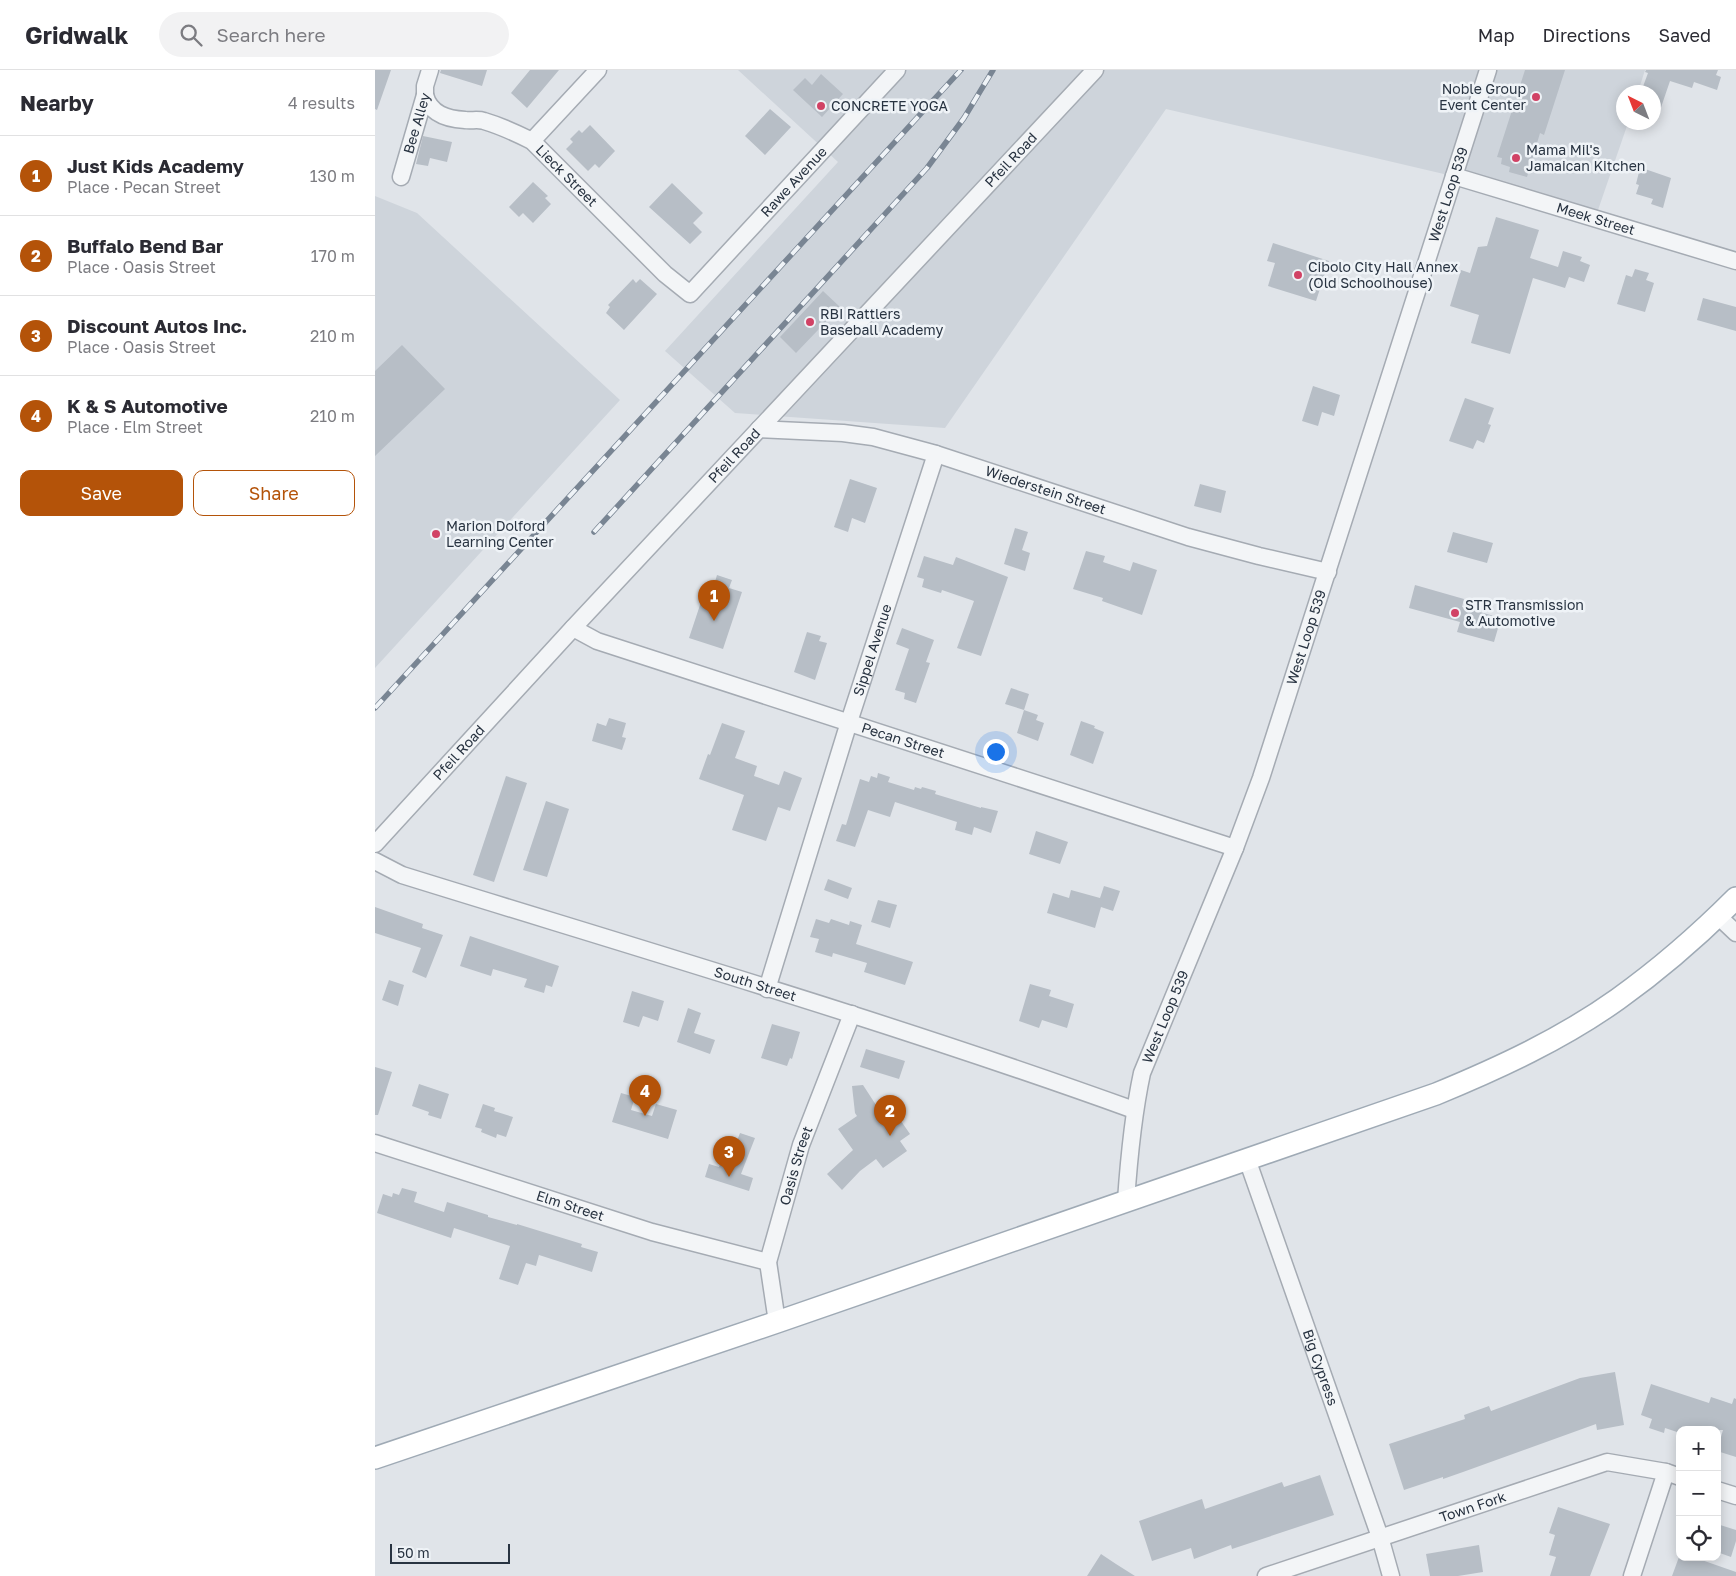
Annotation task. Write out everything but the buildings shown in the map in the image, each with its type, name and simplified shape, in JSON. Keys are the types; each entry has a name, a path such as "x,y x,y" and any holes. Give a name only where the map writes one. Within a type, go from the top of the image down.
{"main road":[{"path":"378,1453 777,1322 1436,1094 1488,1072 1551,1040 1617,1000 1667,961 1719,916 1736,898"}],"street":[{"name":"Bee Alley","path":"401,177 425,95 425,86 430,70"},
{"path":"531,141 598,70"},
{"name":"Rawe Avenue","path":"690,294 897,70"},
{"name":"Pfeil Road","path":"375,844 573,628 1095,70"},
{"name":"West Loop 539","path":"1126,1201 1134,1110 1142,1073 1235,848 1261,778 1488,70"},
{"name":"Lieck Street","path":"425,95 427,104 439,114 464,120 481,120 507,128 531,141 665,274 690,294"},
{"name":"Meek Street","path":"1454,176 1736,261"},
{"name":"Wiederstein Street","path":"759,429 843,433 873,437 936,454 1188,537 1328,572"},
{"name":"Sippel Avenue","path":"767,989 849,722 936,454"},
{"name":"Pecan Street","path":"573,628 597,642 1235,848"},
{"name":"South Street","path":"375,862 402,875 852,1014 1134,1110"},
{"path":"1719,916 1736,933"},
{"name":"Oasis Street","path":"777,1322 768,1262 801,1145 852,1014"},
{"name":"Elm Street","path":"375,1142 652,1232 768,1262"},
{"name":"Big Cypress","path":"1247,1159 1380,1537 1391,1576"},
{"name":"Town Fork","path":"1266,1576 1607,1462 1673,1475"},
{"path":"1632,1576 1673,1475"},
{"path":"1721,1491 1736,1496"}],"shaded area":[{"path":"738,70 1645,70 1640,85 1616,85 1616,130 1626,130 1598,210 1166,109 945,428 735,413 665,351 838,162"},
{"name":"Marion Dolford Learning Center","path":"375,196 417,213 620,400 375,668"}],"railway":[{"path":"375,708 961,70"},
{"path":"594,532 927,168 964,118 993,70"}],"place":[{"name":"Noble Group Event Center","path":"1536,97"},
{"name":"CONCRETE YOGA","path":"821,106"},
{"name":"Mama Mil's Jamaican Kitchen","path":"1516,158"},
{"name":"Cibolo City Hall Annex (Old Schoolhouse)","path":"1298,275"},
{"name":"RBI Rattlers Baseball Academy","path":"810,322"},
{"name":"Marion Dolford Learning Center","path":"436,534"},
{"name":"STR Transmission & Automotive","path":"1455,613"},
{"name":"Just Kids Academy","path":"714,621"},
{"name":"K & S Automotive","path":"645,1116"},
{"name":"Buffalo Bend Bar","path":"890,1136"},
{"name":"Discount Autos Inc.","path":"729,1177"}]}
